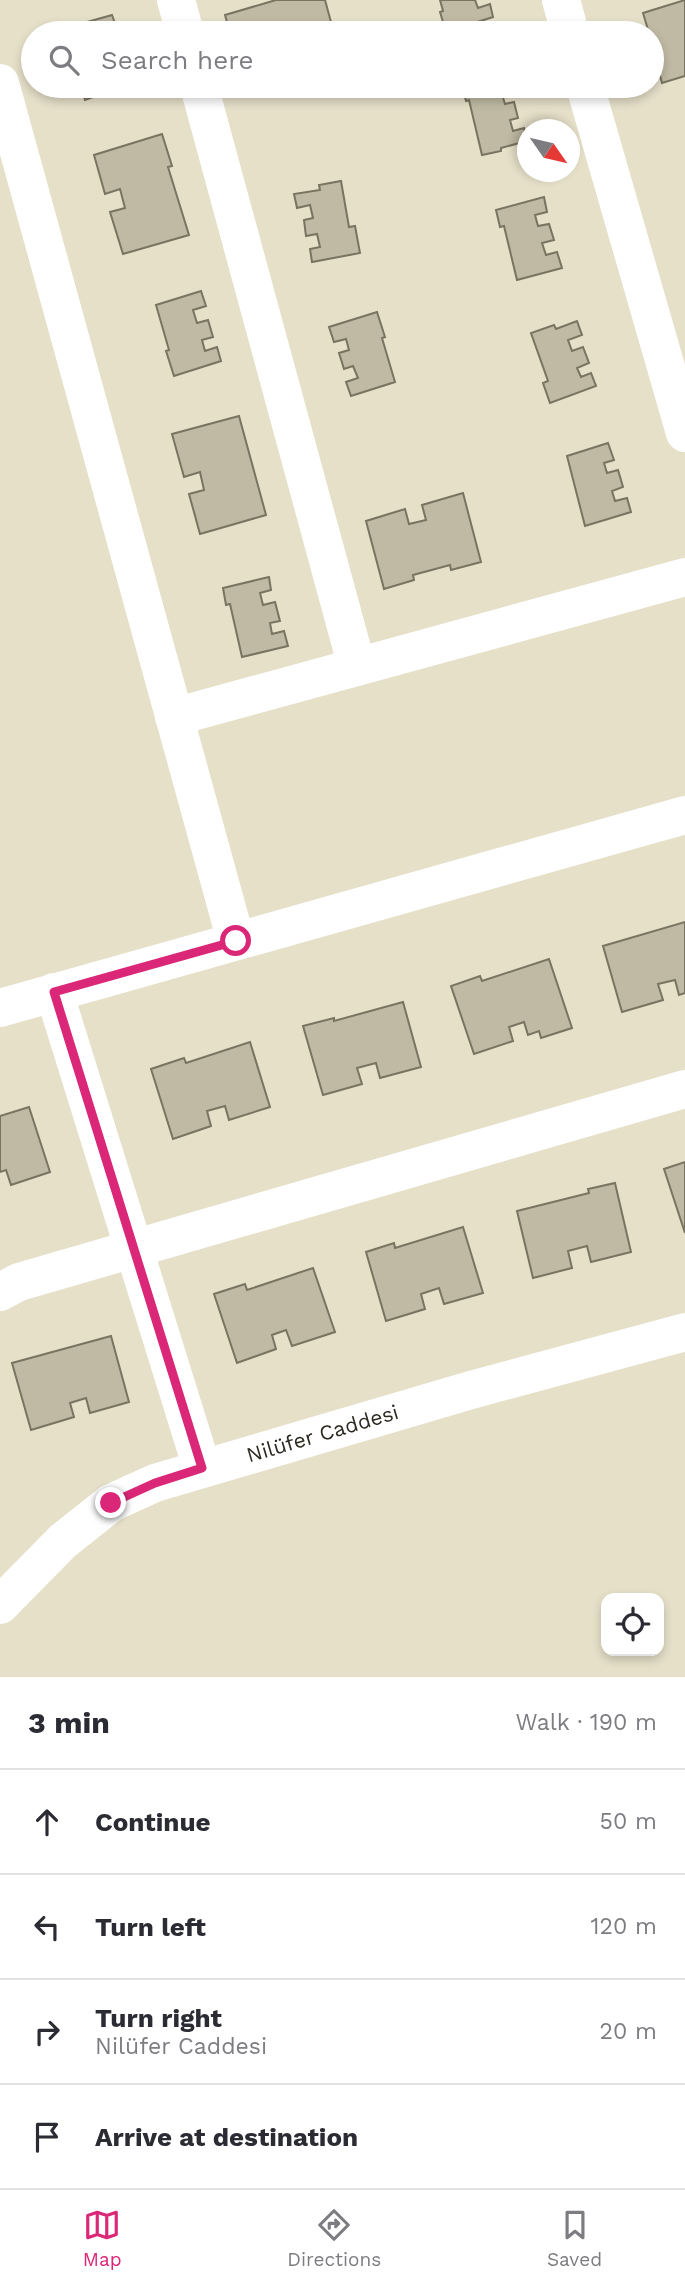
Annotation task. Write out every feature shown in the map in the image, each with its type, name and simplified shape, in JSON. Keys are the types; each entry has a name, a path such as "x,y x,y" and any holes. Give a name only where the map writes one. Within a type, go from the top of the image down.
{"street":[{"path":"176,0 182,21"},
{"path":"561,0 567,21"},
{"path":"0,83 236,941"},
{"path":"202,98 357,667"},
{"path":"588,98 685,433"},
{"path":"174,717 685,577"},
{"path":"0,1008 685,815"},
{"path":"54,992 202,1468"},
{"path":"0,1292 19,1282 685,1089"},
{"name":"Nilüfer Caddesi","path":"0,1605 63,1541 111,1503 155,1483 471,1390 685,1332"}],"building":[{"path":"276,0 325,0 331,21 227,21 225,15"},
{"path":"440,0 475,0 478,8 490,4 493,17 480,21 443,21 440,12 443,11"},
{"path":"685,0 685,76 664,82 664,21 645,21 643,13"},
{"path":"112,15 114,21 91,21"},
{"path":"465,98 503,98 505,104 514,102 518,118 510,120 513,131 517,130 517,144 482,155 469,100 466,101"},
{"path":"162,134 172,166 168,167 189,235 123,254 110,212 125,208 120,189 105,194 94,155"},
{"path":"341,181 349,227 355,226 360,253 312,262 310,249 320,247 317,234 306,236 304,220 313,218 310,205 297,208 294,194 320,190 319,185"},
{"path":"544,197 547,212 535,215 538,226 549,224 554,240 542,243 546,255 557,252 562,268 517,280 504,226 500,227 496,210"},
{"path":"201,291 206,306 193,310 197,323 208,320 213,337 202,340 205,351 217,347 221,361 174,376 156,305"},
{"path":"377,312 395,382 351,396 346,382 358,378 353,366 344,369 339,353 349,350 346,339 334,342 329,327"},
{"path":"577,321 582,335 568,340 572,351 583,347 589,363 577,368 581,377 591,373 596,386 550,403 543,383 548,381 531,333 554,325 556,329"},
{"path":"239,416 266,515 200,534 189,494 204,490 200,472 184,477 172,434"},
{"path":"608,443 614,460 604,463 607,473 618,470 623,487 612,491 615,501 627,498 631,512 585,526 567,456"},
{"path":"463,493 481,562 451,570 450,565 413,575 414,580 384,589 366,521 405,509 409,524 426,520 422,505"},
{"path":"269,577 271,590 260,593 263,605 275,602 280,621 270,623 272,634 284,631 288,646 242,657 230,604 226,605 223,588"},
{"path":"685,922 685,993 679,995 675,980 658,984 663,1000 622,1012 603,946"},
{"path":"549,959 572,1028 541,1038 539,1031 528,1035 524,1022 509,1027 513,1041 474,1054 451,986 480,976 482,981"},
{"path":"403,1002 421,1067 380,1078 376,1063 357,1068 362,1084 323,1095 303,1026 334,1018 334,1021"},
{"path":"250,1042 270,1107 229,1120 225,1106 207,1111 211,1126 173,1139 151,1069 184,1058 186,1063"},
{"path":"29,1107 50,1172 11,1185 6,1170 0,1172 0,1116"},
{"path":"685,1162 685,1233 664,1169"},
{"path":"615,1183 631,1252 591,1262 587,1246 568,1251 572,1268 533,1278 517,1211 589,1193 588,1189"},
{"path":"463,1227 483,1293 444,1304 439,1288 421,1294 425,1309 386,1321 366,1252 394,1243 395,1248"},
{"path":"313,1268 335,1332 292,1346 286,1330 272,1335 276,1349 237,1363 214,1294 245,1284 247,1290"},
{"path":"111,1336 129,1402 90,1413 86,1398 70,1403 74,1417 31,1430 12,1363"}],"route":[{"path":"111,1503 155,1483 202,1468 54,992 236,941"}]}
